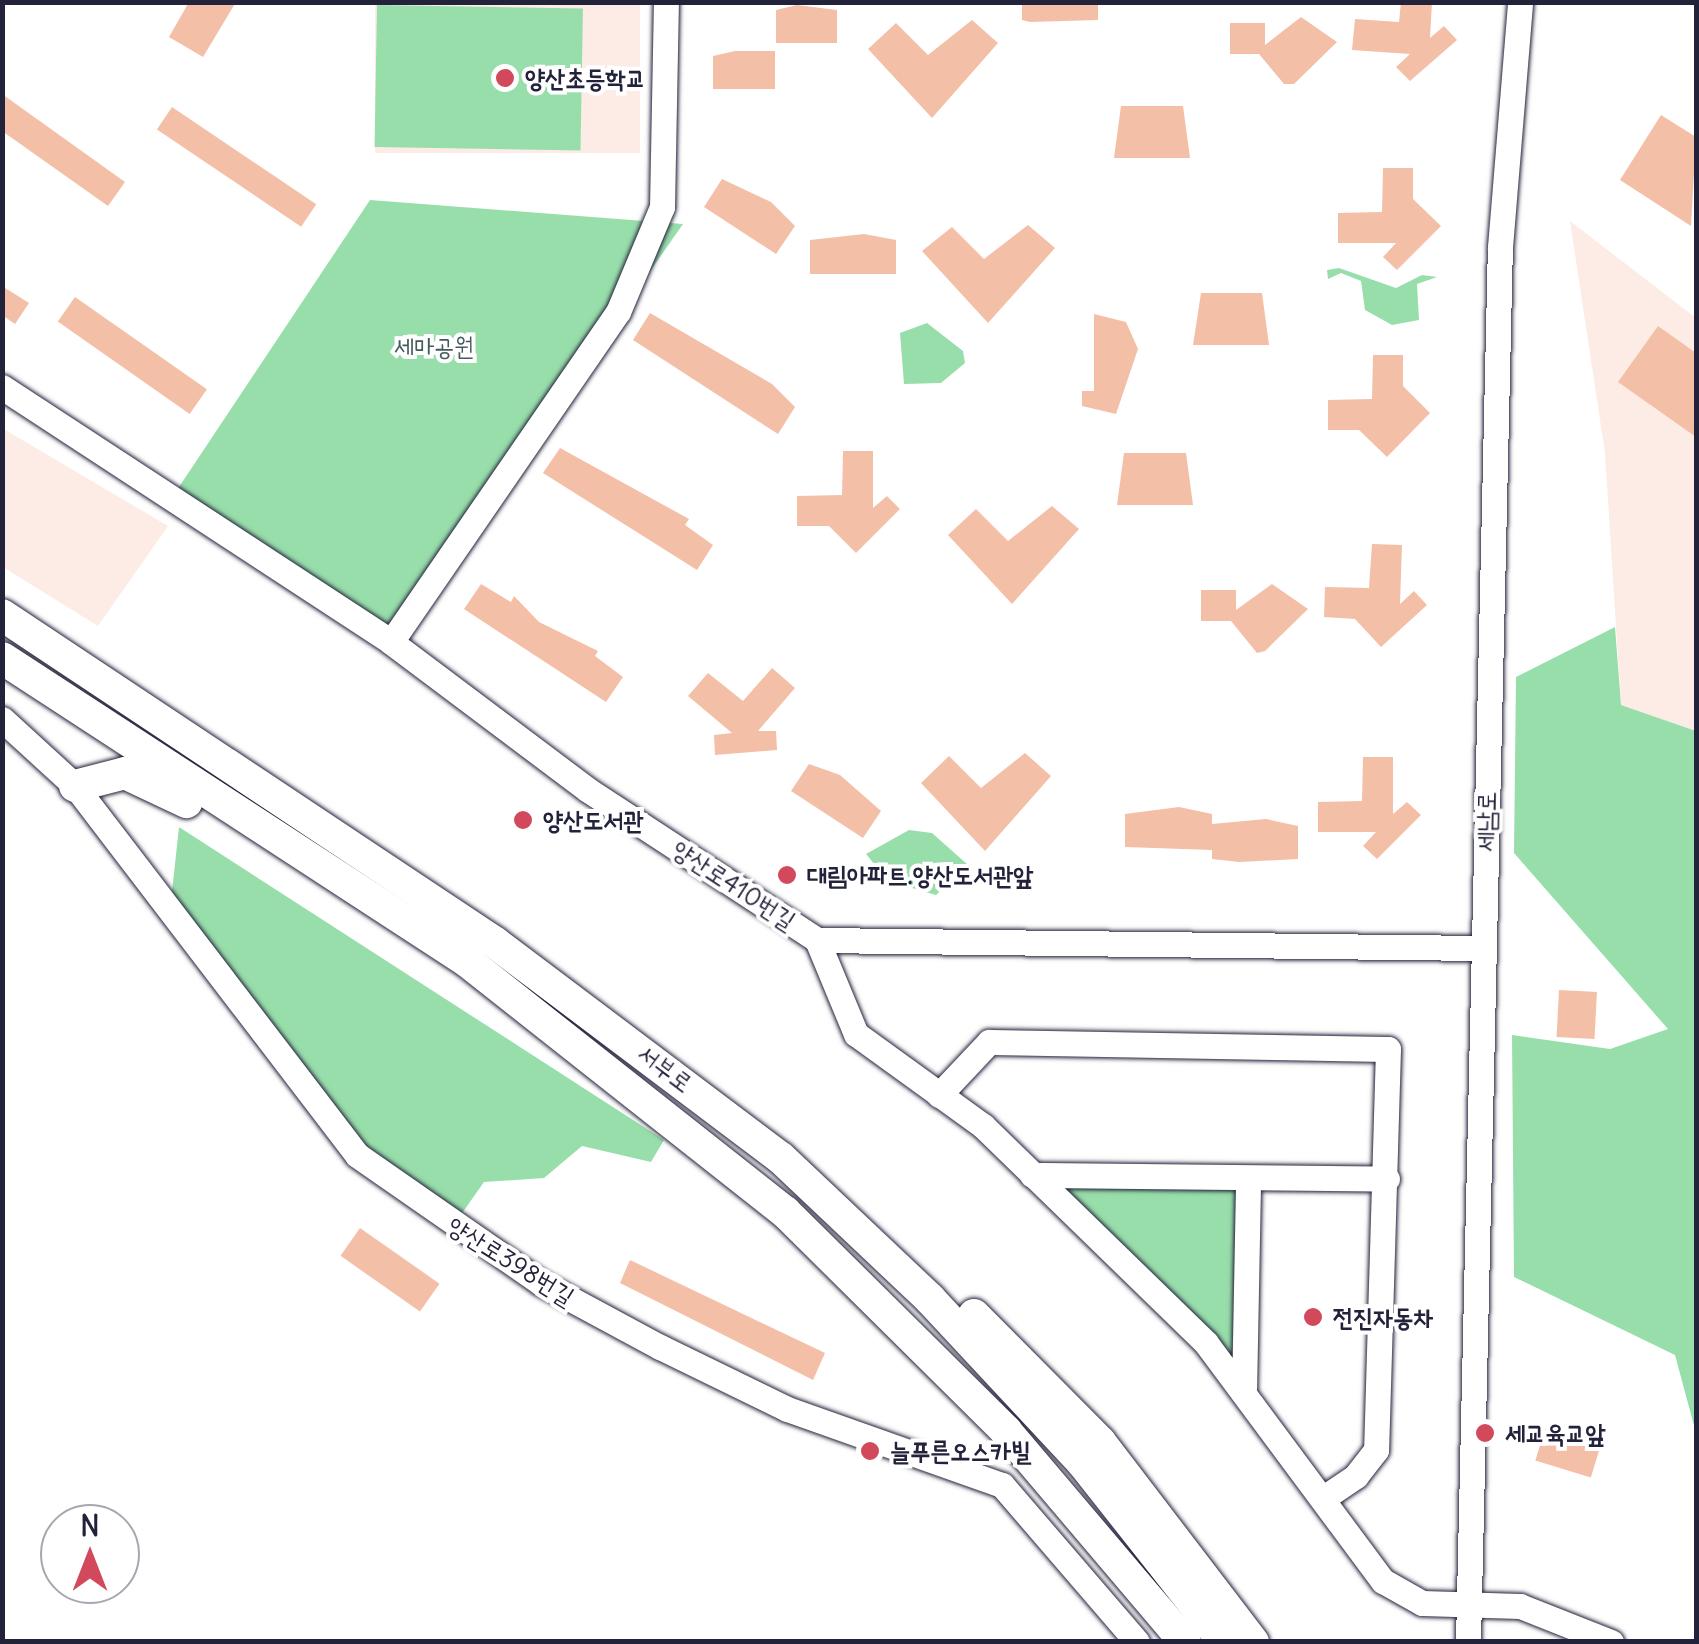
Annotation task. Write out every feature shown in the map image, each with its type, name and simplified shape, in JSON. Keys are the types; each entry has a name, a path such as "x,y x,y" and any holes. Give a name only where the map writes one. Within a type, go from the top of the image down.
{"main road":[{"path":"2,592 145,707"},
{"name":"서부로","path":"2,615 494,942 781,1158 930,1299 1082,1462 1224,1642"},
{"name":"서부로","path":"2,658 339,876 630,1084 784,1212 992,1416 1184,1642"},
{"path":"75,786 125,773 150,780 272,857 339,876"},
{"path":"781,1158 856,1204 1100,1442 1253,1642"}],"street":[{"path":"391,642 618,312 662,207 666,2"},
{"name":"세남로","path":"1468,1642 1500,247 1520,2"},
{"name":"양산로410번길","path":"2,386 391,642 588,790 817,940 1482,948"},
{"name":"양산로398번길","path":"2,720 75,786 357,1155 542,1283 660,1347 786,1409 1002,1485 1137,1642"},
{"path":"817,940 856,1034 939,1095 1032,1174 1206,1343 1383,1581 1422,1602 1520,1606 1549,1630 1611,1642"},
{"path":"939,1095 989,1042 1388,1049 1376,1450 1356,1476 1323,1498"},
{"path":"1032,1174 1387,1180"},
{"path":"1244,1393 1248,1178"}],"shaded area":[{"name":"양산초등학교","path":"375,3 640,3 640,153 375,153"},
{"path":"1570,221 1696,318 1696,731 1621,705 1605,453"},
{"path":"2,428 168,526 98,626 3,567"}],"green space":[{"name":"양산초등학교","path":"377,5 583,9 580,151 375,147"},
{"name":"세마공원","path":"370,200 683,224 391,642 171,499"},
{"path":"1339,268 1396,288 1422,275 1437,277 1417,284 1419,320 1392,325 1365,310 1361,281 1341,273 1328,279 1327,270"},
{"path":"927,323 963,351 965,363 941,383 904,384 900,333"},
{"path":"1615,627 1621,705 1696,731 1696,1433 1675,1355 1514,1277 1512,1035 1610,1049 1668,1029 1514,853 1516,677"},
{"path":"179,827 664,1140 651,1162 582,1146 544,1178 484,1182 453,1226 357,1155 170,910"},
{"path":"909,830 932,833 968,865 936,895 888,881 866,854"},
{"path":"1032,1175 1248,1178 1244,1393"}],"building":[{"path":"189,2 236,2 203,57 169,37"},
{"path":"1022,2 1098,2 1098,20 1030,22 1022,20"},
{"path":"1401,2 1432,2 1430,38 1444,26 1457,40 1410,81 1396,67 1410,54 1352,50 1355,19 1399,22"},
{"path":"797,5 837,10 837,43 776,43 776,10"},
{"path":"1301,17 1337,42 1294,84 1284,84 1259,54 1230,54 1230,23 1265,23 1265,45"},
{"path":"972,20 998,43 932,118 868,49 896,23 928,55"},
{"path":"735,51 775,51 775,89 713,89 713,56"},
{"path":"2,94 125,182 108,206 2,131"},
{"path":"1121,106 1183,106 1190,158 1114,158"},
{"path":"172,107 316,204 301,227 157,129"},
{"path":"1661,115 1696,137 1691,226 1620,180"},
{"path":"1383,168 1413,168 1413,199 1441,226 1397,270 1383,257 1396,243 1338,243 1338,213 1382,212"},
{"path":"722,179 771,202 795,226 776,254 704,207"},
{"path":"1028,225 1055,248 988,323 922,251 952,227 984,259"},
{"path":"864,234 896,240 896,274 810,274 810,240"},
{"path":"2,286 29,303 15,324 2,315"},
{"path":"1201,293 1262,293 1269,345 1193,345"},
{"path":"75,297 207,389 190,414 58,322"},
{"path":"650,313 772,384 795,407 778,434 633,340"},
{"path":"1094,314 1126,322 1138,349 1116,414 1082,406 1082,391 1094,391"},
{"path":"1658,326 1696,353 1696,437 1618,382"},
{"path":"1373,355 1403,355 1403,386 1430,413 1387,457 1359,430 1328,430 1328,400 1372,399"},
{"path":"560,448 689,519 685,525 713,545 697,570 543,473"},
{"path":"843,451 873,451 873,508 887,496 900,509 856,553 829,526 797,526 797,496 842,495"},
{"path":"1124,453 1186,453 1193,505 1117,505"},
{"path":"1052,506 1079,529 1012,604 948,535 976,509 1008,541"},
{"path":"1372,544 1402,545 1400,604 1414,591 1427,605 1381,647 1355,619 1324,617 1325,587 1369,588"},
{"path":"481,584 511,602 514,596 539,622 598,651 595,656 623,677 606,702 464,609"},
{"path":"1272,584 1308,609 1265,651 1257,653 1231,621 1201,621 1201,590 1236,590 1236,610"},
{"path":"772,668 795,688 758,731 776,731 777,750 715,755 714,735 732,733 688,696 708,673 743,701"},
{"path":"1025,753 1051,776 985,851 921,783 949,756 981,788"},
{"path":"1363,757 1393,757 1393,814 1407,802 1421,815 1377,859 1363,846 1376,832 1318,832 1318,802 1362,801"},
{"path":"809,764 840,775 881,811 863,838 791,791"},
{"path":"1179,807 1212,814 1212,824 1266,819 1298,826 1298,859 1239,862 1212,859 1212,850 1125,847 1125,814"},
{"path":"1559,990 1597,992 1594,1039 1557,1037"},
{"path":"360,1228 439,1284 420,1311 340,1256"},
{"path":"630,1260 825,1353 813,1380 620,1283"},
{"path":"1545,1429 1600,1446 1591,1478 1535,1461"}],"place":[{"name":"양산초등학교","path":"505,78"},
{"name":"양산도서관","path":"523,820"},
{"name":"대림아파트.양산도서관앞","path":"787,875"},
{"name":"전진자동차","path":"1313,1317"},
{"name":"세교육교앞","path":"1485,1433"},
{"name":"늘푸른오스카빌","path":"870,1451"}]}
